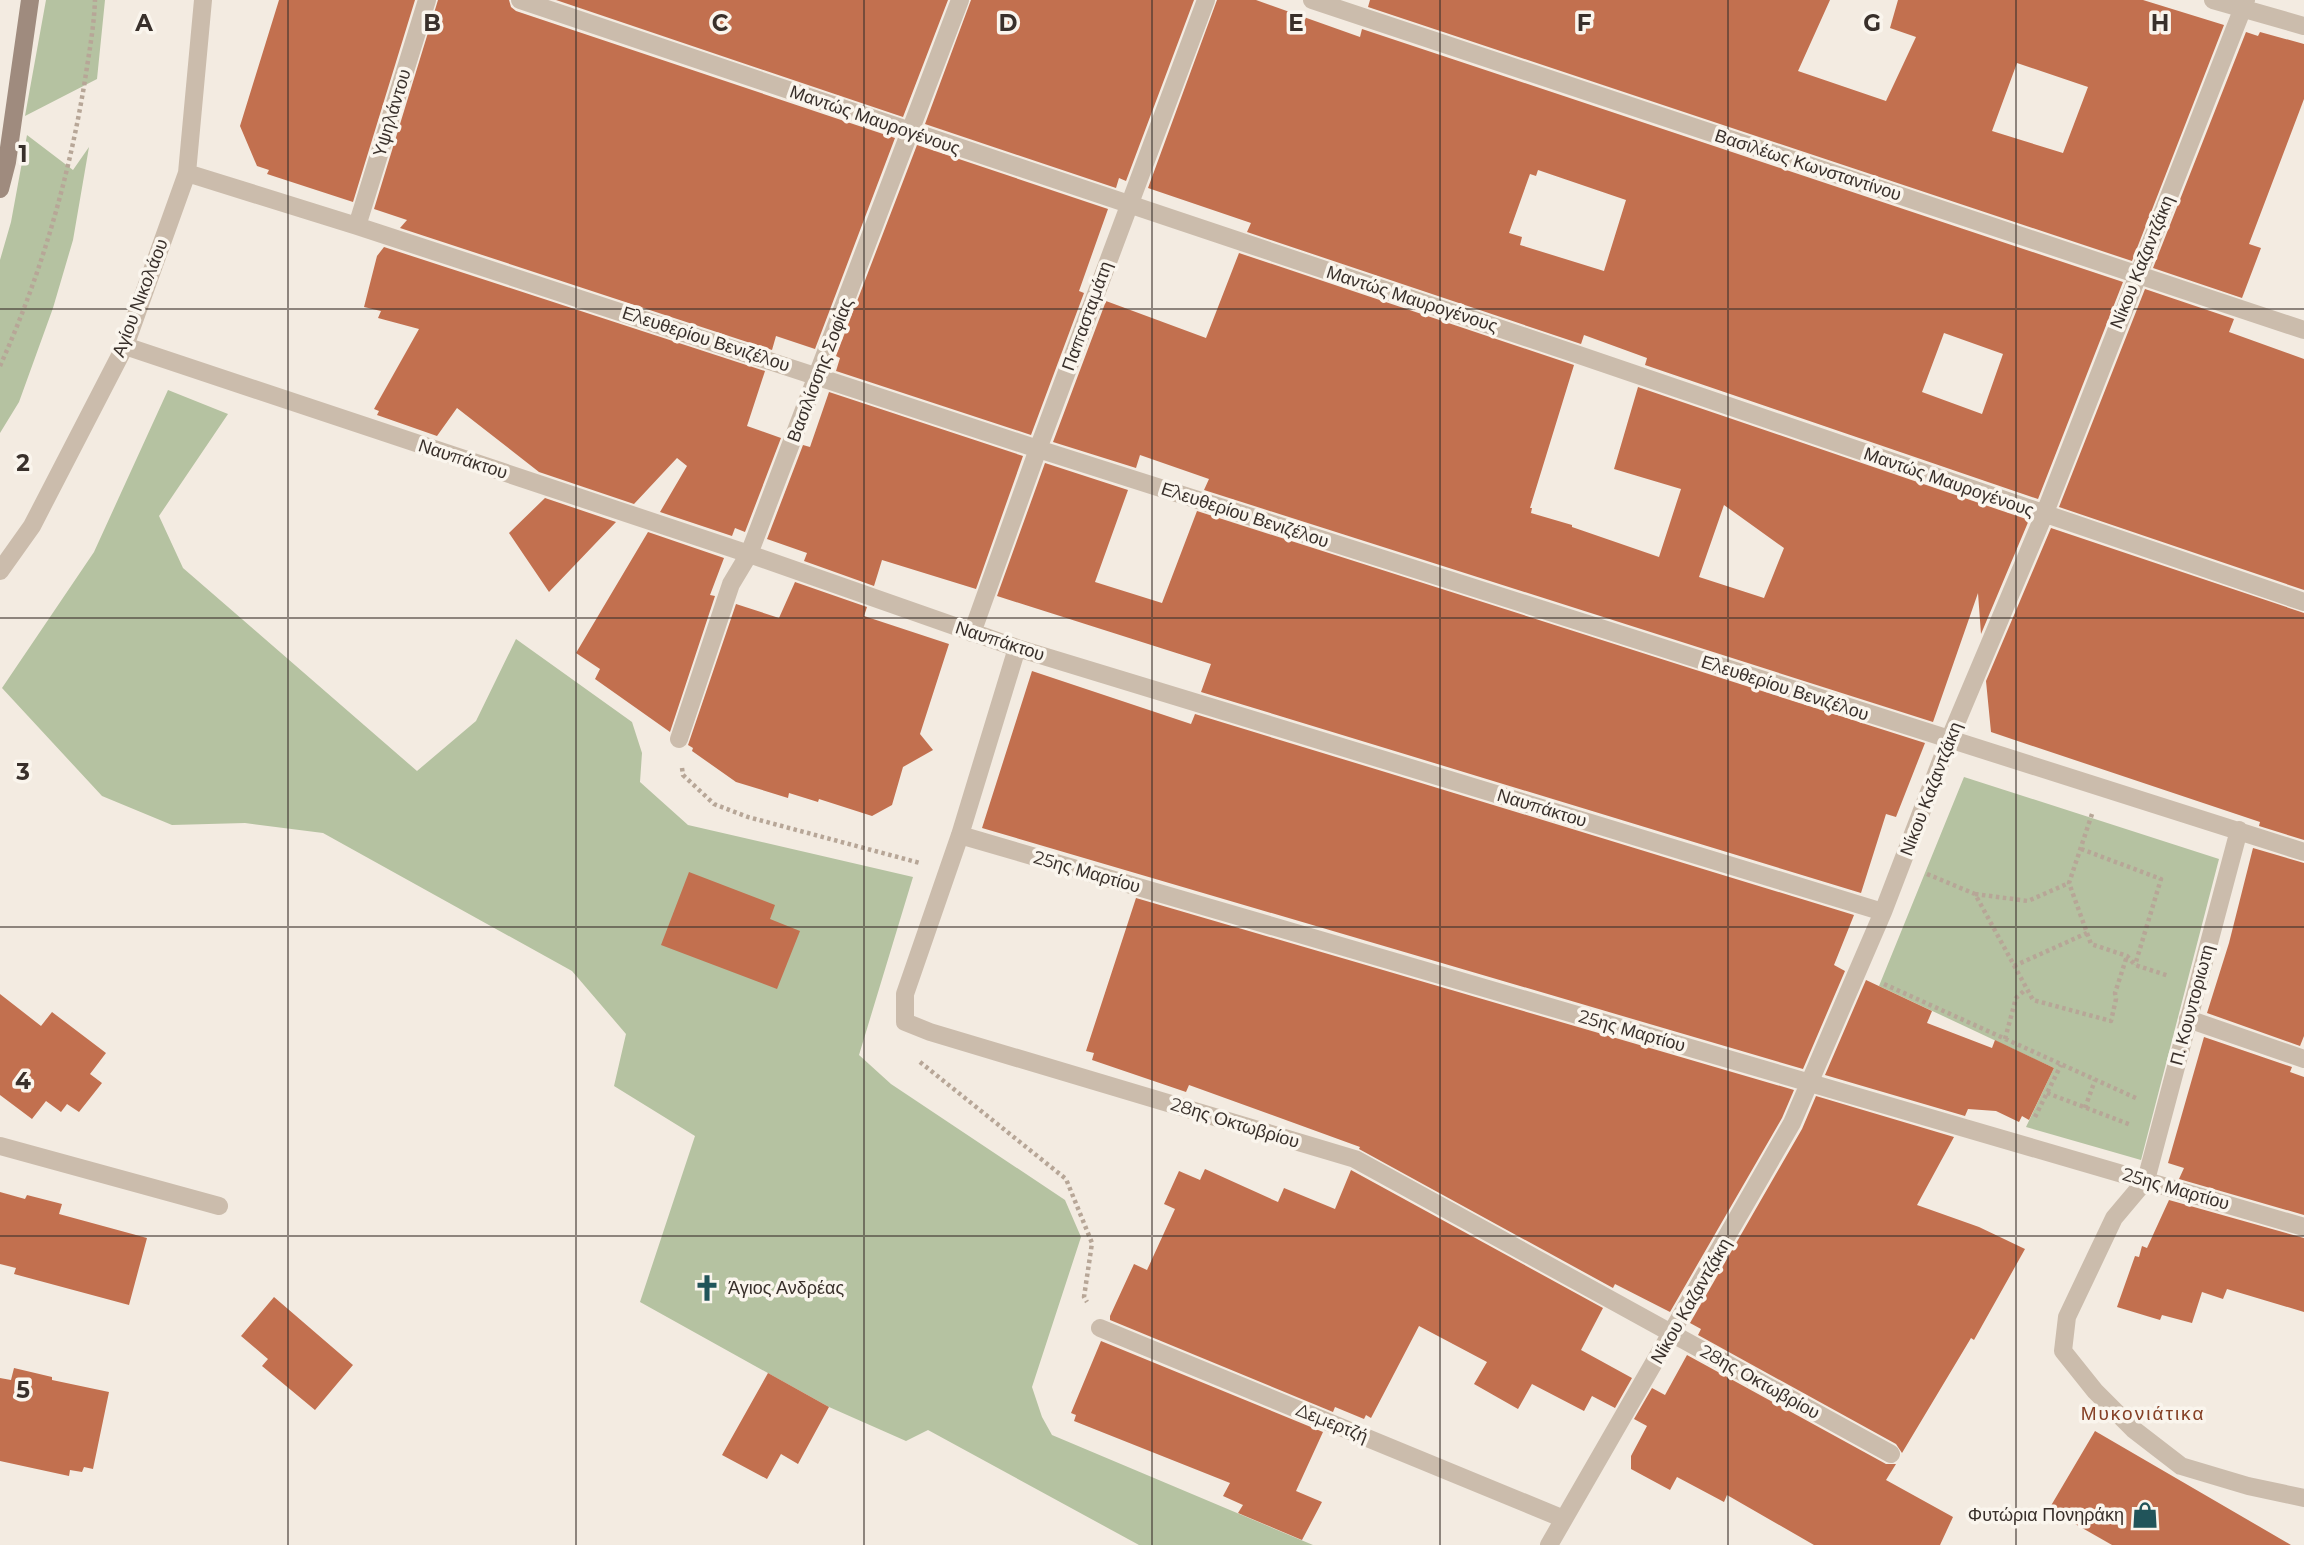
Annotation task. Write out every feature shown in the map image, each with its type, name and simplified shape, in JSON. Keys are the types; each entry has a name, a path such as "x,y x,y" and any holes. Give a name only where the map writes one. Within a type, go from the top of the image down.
{"street":[{"path":"0,189 7,162 30,0"},
{"name":"Αγίου Νικολάου","path":"0,571 32,526 125,346 187,173 203,0"},
{"name":"Υψηλάντου","path":"357,226 427,0"},
{"name":"Μαντώς Μαυρογένους","path":"520,0 1579,355 2304,602"},
{"name":"Βασιλίσσης Σοφίας","path":"679,739 731,584 749,554 960,0"},
{"name":"Παπασταμάτη","path":"972,633 1128,204 1206,0"},
{"name":"Βασιλέως Κωνσταντίνου","path":"1312,0 2304,331"},
{"path":"2213,0 2244,4 2304,26"},
{"name":"Νίκου Καζαντζάκη","path":"1549,1545 1792,1123 1811,1083 2043,515 2244,4"},
{"name":"Ελευθερίου Βενιζέλου","path":"187,173 1038,449 2304,852"},
{"name":"Ναυπάκτου","path":"125,346 749,554 1017,648 1883,912"},
{"path":"905,1022 905,994 960,835 1017,648"},
{"name":"Π. Κουντοριωτη","path":"2146,1180 2239,830"},
{"name":"25ης Μαρτίου","path":"960,835 2304,1227"},
{"path":"2188,1019 2304,1059"},
{"name":"28ης Οκτωβρίου","path":"905,1022 930,1032 1355,1159 1891,1454"},
{"path":"0,1146 219,1206"},
{"path":"2146,1180 2114,1218 2067,1317 2063,1351 2095,1391 2133,1429 2181,1466 2248,1486 2304,1498"},
{"name":"Δεμερτζή","path":"1100,1328 1564,1519"}],"path":[{"path":"0,366 22,318 53,225 78,121 95,0"},
{"path":"679,739 682,775 714,804 748,817 948,871"},
{"path":"2101,787 2069,883 2091,944 2127,956 2135,965 2197,985"},
{"path":"2081,849 2161,879 2135,965"},
{"path":"1902,864 1975,894 2028,901 2069,883"},
{"path":"1975,894 2025,990 2033,1000 2111,1021 2115,993 2127,956"},
{"path":"2014,966 2087,933"},
{"path":"1858,972 2164,1111"},
{"path":"2005,1039 2016,998 2025,990"},
{"path":"905,1022 919,1061 1066,1179 1092,1243 1084,1297 1100,1328"},
{"path":"2021,1144 2061,1065"},
{"path":"2085,1108 2095,1080"},
{"path":"2047,1093 2158,1135"}],"green space":[{"path":"46,0 105,0 97,79 25,116"},
{"path":"27,135 73,170 89,147 73,240 53,308 19,402 0,433 0,260 11,222"},
{"path":"168,390 228,414 159,516 183,568 417,771 476,721 516,639 632,722 642,753 640,782 688,825 913,877 859,1055 891,1084 1065,1200 1081,1237 1032,1387 1042,1417 1052,1435 1313,1545 1139,1545 928,1430 906,1441 829,1407 640,1302 695,1136 614,1086 626,1034 572,971 323,833 245,823 172,825 102,796 2,688 94,552"},
{"path":"1964,777 2219,859 2141,1160 2026,1127 2054,1068 1879,986"}],"building":[{"path":"279,0 415,0 353,202 267,174 269,170 257,166 240,126"},
{"path":"438,0 509,0 516,11 895,138 815,349 776,336 772,350 400,228 407,220 374,209"},
{"path":"556,0 948,0 903,117"},
{"path":"971,0 1194,0 1126,181 1119,178 1116,188 925,124"},
{"path":"1217,0 1256,0 1360,37 1362,29 2123,282 2038,499 1645,365 1647,358 1584,335 1581,344 1247,232 1251,223 1148,188","holes":["1538,170 1626,200 1604,271 1520,245 1522,237 1509,233 1530,174 1536,176","1944,333 2003,354 1982,414 1922,392"]},
{"path":"1370,0 1830,0 1798,71 1886,101 1916,37 1890,28 1898,0 2143,0 2224,25 2132,261 1368,7","holes":["2017,63 2088,87 2063,153 1992,131"]},
{"path":"2246,32 2258,36 2260,32 2304,44 2304,99 2249,244 2261,248 2242,298 2153,268"},
{"path":"917,145 1108,209 1079,291 1084,293 1031,435 836,371 840,358 836,356"},
{"path":"384,247 765,371 747,426 781,438 745,532 735,528 732,536 660,512 687,466 677,458 634,504 539,472 457,408 437,436 377,415 379,411 374,409 419,329 378,318 381,311 364,307 377,256"},
{"path":"1239,253 1574,365 1530,508 1531,513 1659,557 1681,489 1614,469 1638,387 2029,520 1981,634 1978,593 1933,722 1204,490 1209,479 1140,455 1136,468 1053,442 1106,301 1206,338","holes":["1724,505 1784,548 1764,598 1699,577"]},
{"path":"2145,289 2234,319 2229,332 2304,359 2304,590 2059,507"},
{"path":"829,392 1023,456 976,589 882,560 874,586 804,561 807,553 767,539 803,445 810,447"},
{"path":"1045,463 1128,490 1095,582 1162,603 1197,511 1925,743 1896,817 1886,814 1861,893 1201,692 1211,664 997,596"},
{"path":"545,498 616,522 549,592 509,533"},
{"path":"2051,528 2304,613 2304,840 2259,826 2260,822 1991,732 1986,681"},
{"path":"648,532 724,558 710,595 715,596 670,732 595,679 600,669 576,653"},
{"path":"795,582 867,607 864,616 949,644 920,734 933,750 903,767 892,805 872,816 819,799 818,802 789,793 788,798 736,782 692,751 693,748 688,745 736,604 779,618"},
{"path":"1032,671 1191,724 1195,714 1854,915 1834,965 1845,971 1803,1069 982,828"},
{"path":"2253,848 2304,863 2304,1036 2300,1046 2207,1013 2229,943"},
{"path":"689,872 775,905 770,919 800,931 777,989 661,945"},
{"path":"1136,898 1794,1090 1782,1118 1670,1312 1615,1284 1613,1288 1359,1149 1360,1147 1189,1085 1186,1092 1092,1060 1094,1053 1086,1051"},
{"path":"1866,980 1932,1011 1927,1023 1992,1048 1995,1040 2054,1068 2029,1120 2022,1116 2019,1122 1996,1111 1968,1109 1965,1116 1825,1075"},
{"path":"0,994 41,1026 52,1012 106,1053 90,1074 102,1083 79,1112 67,1104 61,1112 46,1101 32,1119 0,1095"},
{"path":"2204,1037 2292,1067 2290,1072 2304,1077 2304,1215 2179,1179 2184,1168 2168,1163"},
{"path":"1816,1096 1954,1137 1917,1205 1979,1227 2025,1249 1974,1340 1971,1338 1902,1453 1896,1444 1698,1335 1701,1329 1690,1323 1802,1129"},
{"path":"1205,1169 1278,1202 1284,1188 1335,1209 1351,1170 1603,1308 1581,1350 1632,1378 1615,1408 1592,1396 1584,1411 1532,1384 1518,1409 1474,1384 1487,1362 1419,1326 1371,1418 1366,1415 1364,1419 1335,1407 1333,1412 1110,1320 1134,1264 1147,1270 1175,1209 1164,1204 1179,1171 1200,1180"},
{"path":"0,1192 25,1199 27,1195 62,1204 59,1214 147,1238 129,1305 14,1274 16,1268 0,1264"},
{"path":"2169,1200 2304,1238 2304,1312 2227,1289 2223,1299 2202,1292 2192,1323 2162,1315 2160,1320 2117,1307 2135,1256 2139,1257 2142,1246 2147,1248"},
{"path":"274,1297 353,1365 315,1410 262,1366 268,1359 241,1336"},
{"path":"1101,1341 1323,1432 1296,1491 1322,1502 1302,1540 1238,1513 1243,1505 1223,1496 1230,1483 1074,1421 1076,1415 1071,1413"},
{"path":"1687,1355 1886,1464 1896,1464 1886,1480 1953,1517 1940,1545 1814,1545 1727,1495 1724,1502 1677,1477 1670,1490 1631,1469 1631,1456 1647,1426 1634,1419 1652,1388 1665,1395"},
{"path":"14,1368 52,1377 52,1380 109,1392 93,1469 84,1467 82,1472 70,1470 69,1476 0,1461 0,1378 11,1380"},
{"path":"768,1373 829,1407 798,1464 781,1454 767,1479 722,1455"},
{"path":"2095,1431 2291,1545 2112,1545 2049,1509"}],"place":[{"name":"Άγιος Ανδρέας","path":"707,1288"},
{"name":"Φυτώρια Πονηράκη","path":"2145,1515"}],"district":[{"name":"Μυκονιάτικα","path":"2143,1413"}]}
